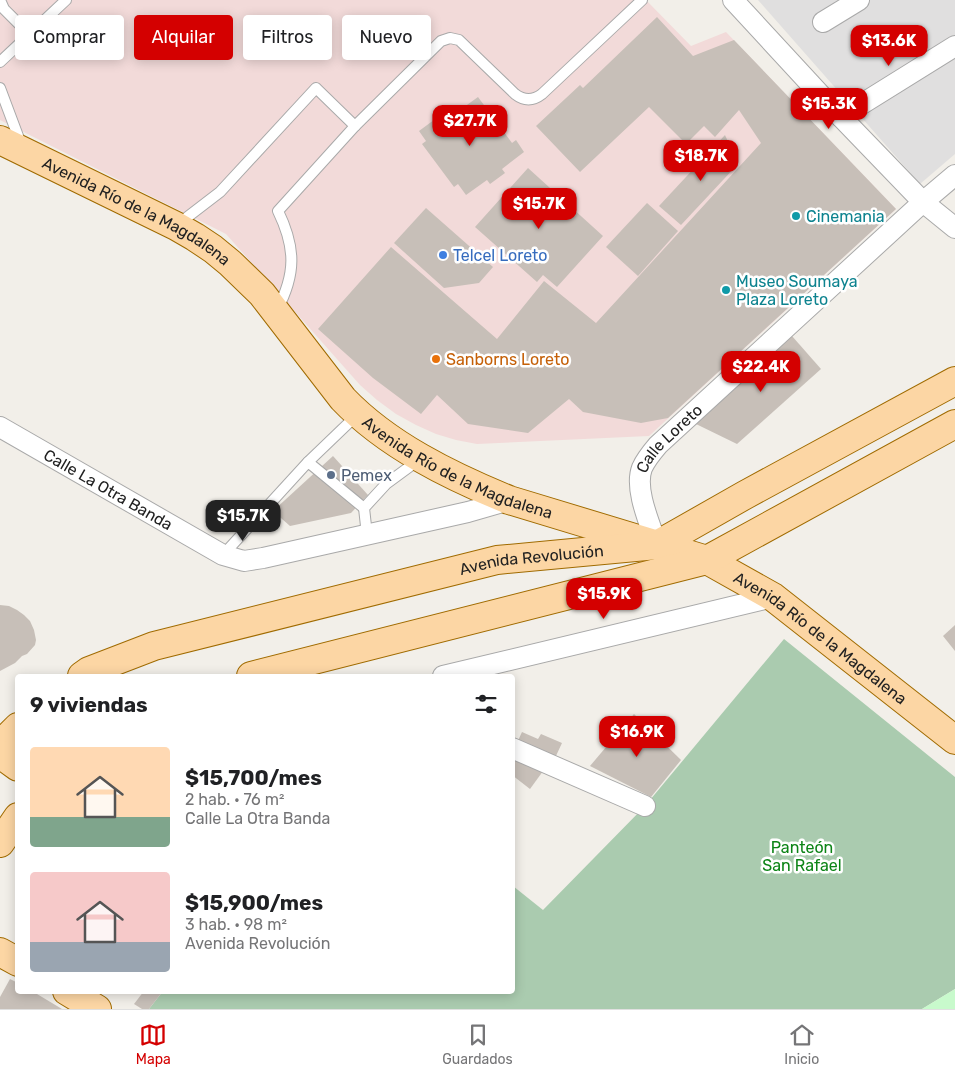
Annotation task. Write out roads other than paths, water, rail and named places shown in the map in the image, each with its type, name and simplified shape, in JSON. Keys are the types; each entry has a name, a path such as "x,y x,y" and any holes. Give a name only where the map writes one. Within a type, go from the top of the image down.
{"main road":[{"name":"Avenida Río de la Magdalena","path":"0,140 176,226 195,237 230,263 262,294 343,399 378,430 420,458 486,491 509,500 707,560 773,597 955,740"},
{"name":"Avenida Revolución","path":"85,674 154,646 497,560 657,545 955,381"},
{"path":"259,674 707,560 955,424"},
{"path":"0,745 15,730"},
{"path":"0,754 15,765"},
{"path":"0,843 15,821"},
{"path":"0,952 15,960"},
{"path":"71,994 97,1009"}],"street":[{"path":"733,0 923,202 955,228"},
{"path":"823,22 860,0"},
{"path":"841,117 955,46"},
{"name":"Calle Loreto","path":"657,545 640,489 642,469 652,452 923,202 955,175"},
{"name":"Calle La Otra Banda","path":"0,427 223,555 244,561 468,512 509,500"},
{"path":"451,674 773,597"},
{"path":"515,749 645,806"}],"lane":[{"path":"51,15 66,0"},
{"path":"276,311 290,279 292,262 286,227 278,211 355,126 441,41 450,38 459,40 519,98 531,100 537,98 632,5 642,0"},
{"path":"1,7 15,21"},
{"path":"0,62 15,48"},
{"path":"0,88 24,152"},
{"path":"176,226 220,192 316,88 355,126"},
{"path":"223,555 308,462 358,414"},
{"path":"364,508 386,484 420,458"},
{"path":"308,462 364,508 367,535"}],"place":[{"name":"Cinemania","path":"796,216"},
{"name":"Telcel Loreto","path":"443,255"},
{"name":"Museo Soumaya Plaza Loreto","path":"726,290"},
{"name":"Sanborns Loreto","path":"436,359"},
{"name":"Pemex","path":"331,475"}],"park label":[{"name":"Panteón San Rafael","path":"802,856"}]}
